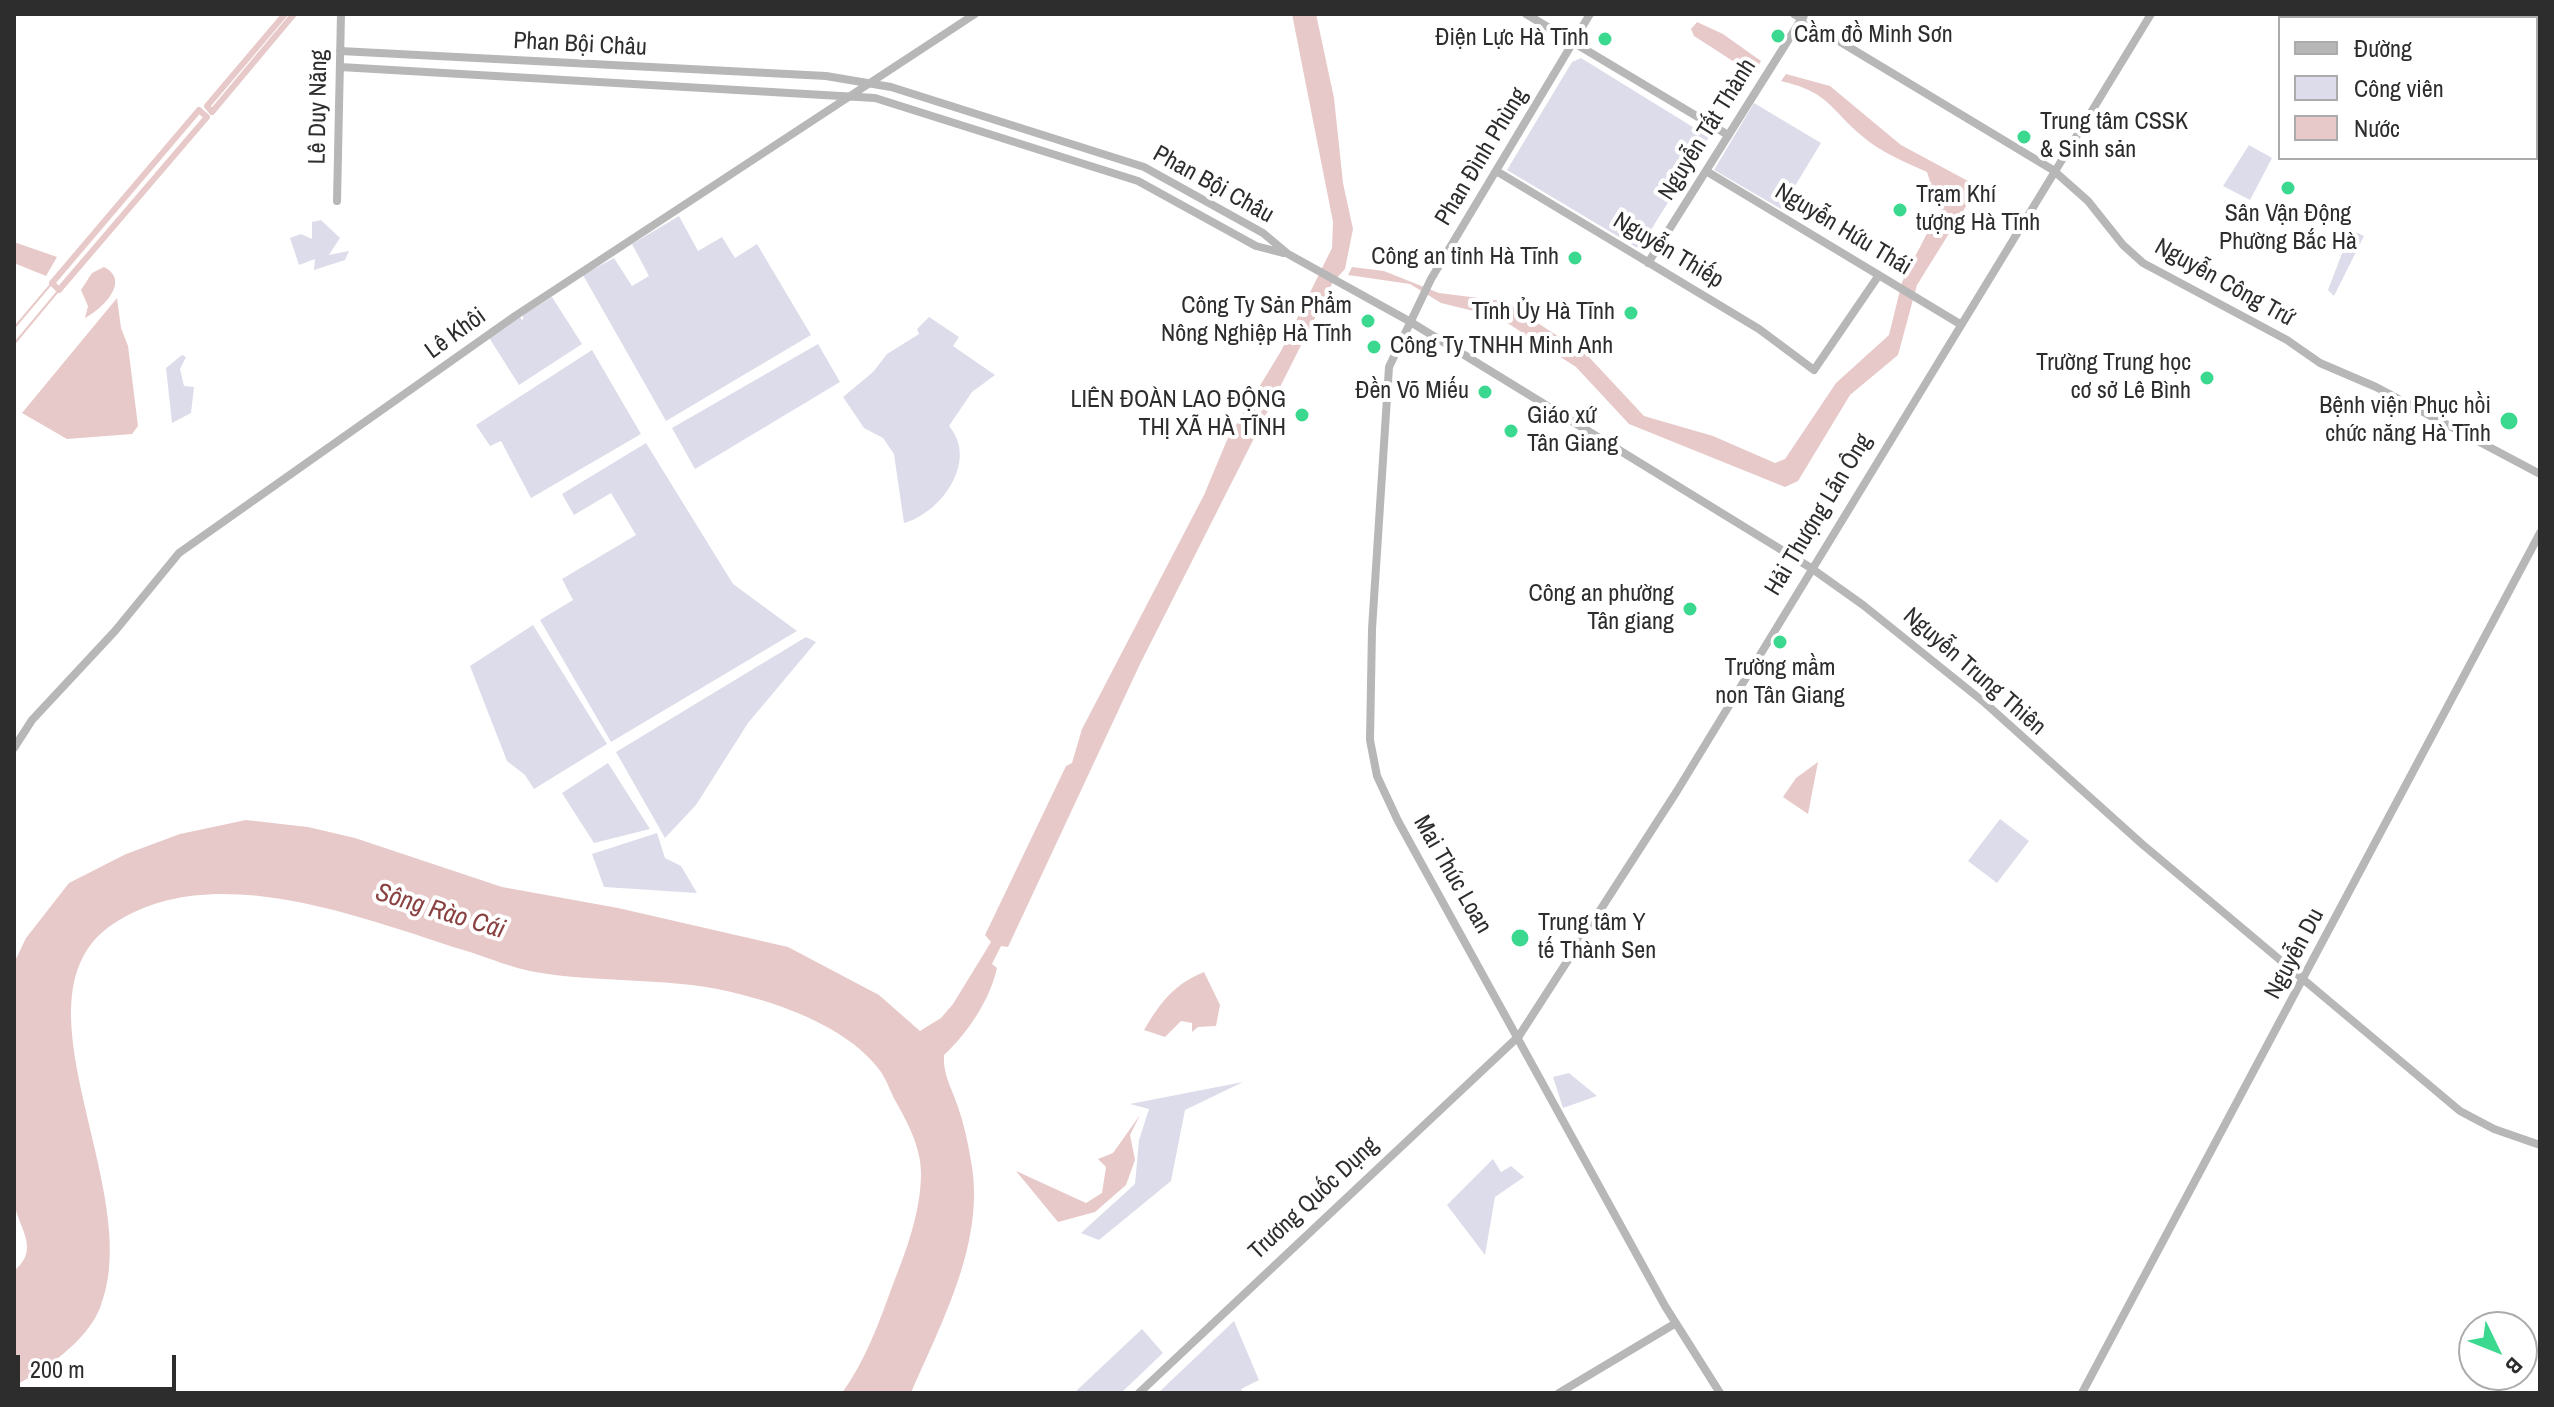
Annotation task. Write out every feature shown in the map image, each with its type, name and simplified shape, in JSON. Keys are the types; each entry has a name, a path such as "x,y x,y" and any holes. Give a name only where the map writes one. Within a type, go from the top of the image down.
{"street":[{"name":"Lê Duy Năng","path":"337,201 341,14"},
{"name":"Lê Khôi","path":"14,748 32,720 115,631 179,553 515,316 975,14"},
{"path":"1526,14 1728,135"},
{"name":"Phan Đình Phùng","path":"1409,321 1590,14"},
{"name":"Hải Thượng Lãn Ông","path":"1519,1036 1677,791 2053,170 2151,14"},
{"name":"Nguyễn Công Trứ","path":"1800,16 2053,170 2088,201 2123,245 2143,263 2287,340 2320,363 2376,387 2540,474"},
{"name":"Nguyễn Tất Thành","path":"1648,263 1800,16"},
{"name":"Phan Bội Châu","path":"340,51 710,73 784,74 891,87 1144,167 1263,233 1288,254"},
{"name":"Phan Bội Châu","path":"340,67 875,98 1138,181 1256,246 1288,254"},
{"name":"Nguyễn Hứu Thái","path":"1706,171 1960,324"},
{"name":"Nguyễn Thiếp","path":"1498,172 1759,329 1814,370 1879,275"},
{"name":"Nguyễn Trung Thiên","path":"1288,254 1409,321 1811,568 1863,605 1985,703 2079,790 2460,1111 2494,1129 2540,1145"},
{"name":"Mai Thúc Loan","path":"1409,321 1389,367 1372,632 1370,740 1377,776 1398,821 1519,1036 1559,1117 1676,1323 1720,1393"},
{"name":"Nguyễn Du","path":"2082,1393 2304,980 2420,752 2540,533"},
{"name":"Trương Quốc Dụng","path":"1139,1393 1519,1036"},
{"path":"1559,1393 1676,1323"}],"green space":[{"path":"1581,58 1709,137 1639,249 1507,170 1572,62"},
{"path":"1754,103 1821,143 1781,209 1714,170"},
{"path":"2249,145 2272,158 2250,200 2223,186"},
{"path":"679,216 698,251 722,237 735,258 757,244 811,335 666,421 583,275 614,258 632,286 649,276 632,244"},
{"path":"321,220 340,238 329,255 349,251 345,260 314,270 315,259 299,265 290,238 301,234 312,239 312,222"},
{"path":"2351,230 2364,236 2334,296 2328,290"},
{"path":"552,297 582,344 519,385 488,336 519,316 523,321 523,315"},
{"path":"929,317 959,337 953,346 995,375 972,392 949,426 957,440 960,455 952,484 931,509 904,523 894,454 883,438 864,428 843,397 873,372 887,354 919,334 917,329"},
{"path":"818,344 840,382 695,469 672,428"},
{"path":"592,350 641,434 531,498 501,441 490,446 476,425"},
{"path":"182,355 186,357 180,369 184,386 194,387 191,413 172,423 166,368"},
{"path":"646,443 733,584 797,631 611,742 540,620 573,600 562,579 636,535 611,493 574,515 562,494"},
{"path":"533,625 607,744 534,789 525,775 507,761 470,666"},
{"path":"806,637 816,642 748,723 696,805 665,838 616,752"},
{"path":"608,763 650,829 594,843 562,793"},
{"path":"2000,819 2029,841 1997,883 1968,861"},
{"path":"657,833 665,858 681,866 697,893 604,887 592,854"},
{"path":"1569,1073 1597,1096 1563,1108 1553,1077"},
{"path":"1243,1082 1185,1110 1171,1181 1099,1240 1081,1233 1135,1184 1139,1140 1149,1109 1130,1104"},
{"path":"1493,1159 1501,1172 1511,1166 1524,1177 1495,1197 1485,1255 1447,1205"},
{"path":"1234,1321 1259,1380 1241,1389 1243,1393 1158,1393"},
{"path":"1142,1329 1163,1353 1121,1393 1074,1393"}],"water":[{"name":"Sông Rào Cái","path":"1292,14 1316,14 1334,98 1343,183 1353,229 1345,269 1333,282 1140,664 1008,947 1001,946 992,964 997,968 983,1004 969,1027 944,1055 946,1076 962,1120 971,1161 974,1191 972,1221 967,1251 948,1309 911,1393 842,1393 871,1342 902,1259 916,1217 921,1173 913,1136 885,1079 869,1057 854,1044 800,1014 743,995 692,985 535,972 338,911 290,900 243,895 197,895 153,904 113,924 83,957 72,999 74,1047 107,1210 110,1261 100,1308 85,1332 52,1363 14,1386 14,1271 22,1262 27,1245 14,1198 14,963 26,938 69,883 126,854 180,834 246,820 308,827 355,838 502,887 618,908 788,947 879,995 920,1031 941,1018 991,942 985,935 1066,766 1072,763 1082,729 1204,495 1227,440 1281,351 1332,248 1333,222"},
{"path":"1697,22 1723,34 1761,61 1753,74 1694,36 1691,29"},
{"path":"1786,74 1830,86 1901,145 1968,181 1973,195 1917,285 1898,355 1850,395 1798,481 1785,487 1629,424 1576,367 1498,317 1441,303 1410,284 1348,275 1352,267 1384,271 1439,293 1502,301 1588,356 1644,416 1713,436 1775,463 1785,459 1836,383 1889,335 1902,282 1939,210 1927,172 1869,142 1819,96 1781,81"},
{"path":"14,242 57,257 46,276 14,263"},
{"path":"104,267 112,273 115,287 99,309 85,318 88,306 81,290 92,273"},
{"path":"117,298 121,328 128,346 138,426 132,434 67,439 22,413"},
{"path":"1818,762 1808,814 1783,797 1796,778"},
{"path":"1204,972 1220,1005 1216,1026 1198,1027 1192,1032 1192,1023 1181,1021 1165,1037 1144,1030 1169,995"},
{"path":"1140,1115 1130,1135 1135,1160 1126,1185 1095,1212 1058,1222 1016,1171 1086,1203 1102,1193 1106,1167 1098,1159 1113,1153"}],"waterway":[{"path":"285,14 207,106 212,112 294,14"},
{"path":"199,110 207,117 59,290 52,283 199,110"},
{"path":"14,328 52,283"},
{"path":"14,344 59,290"}],"place":[{"name":"Cầm đồ Minh Sơn","path":"1778,36"},
{"name":"Điện Lực Hà Tĩnh","path":"1605,39"},
{"name":"Trung tâm CSSK & Sinh sản","path":"2024,137"},
{"name":"Sân Vận Động Phường Bắc Hà","path":"2288,188"},
{"name":"Trạm Khí tượng Hà Tĩnh","path":"1900,210"},
{"name":"Công an tỉnh Hà Tĩnh","path":"1575,258"},
{"name":"Tĩnh Ủy Hà Tĩnh","path":"1631,313"},
{"name":"Công Ty Sản Phẩm Nông Nghiệp Hà Tĩnh","path":"1368,321"},
{"name":"Công Ty TNHH Minh Anh","path":"1374,347"},
{"name":"Trường Trung học cơ sở Lê Bình","path":"2207,378"},
{"name":"Đền Võ Miếu","path":"1485,392"},
{"name":"LIÊN ĐOÀN LAO ĐỘNG THỊ XÃ HÀ TĨNH","path":"1302,415"},
{"name":"Bệnh viện Phục hồi chức năng Hà Tĩnh","path":"2509,421"},
{"name":"Giáo xứ Tân Giang","path":"1511,431"},
{"name":"Công an phường Tân giang","path":"1690,609"},
{"name":"Trường mầm non Tân Giang","path":"1780,642"},
{"name":"Trung tâm Y tế Thành Sen","path":"1520,938"}]}
